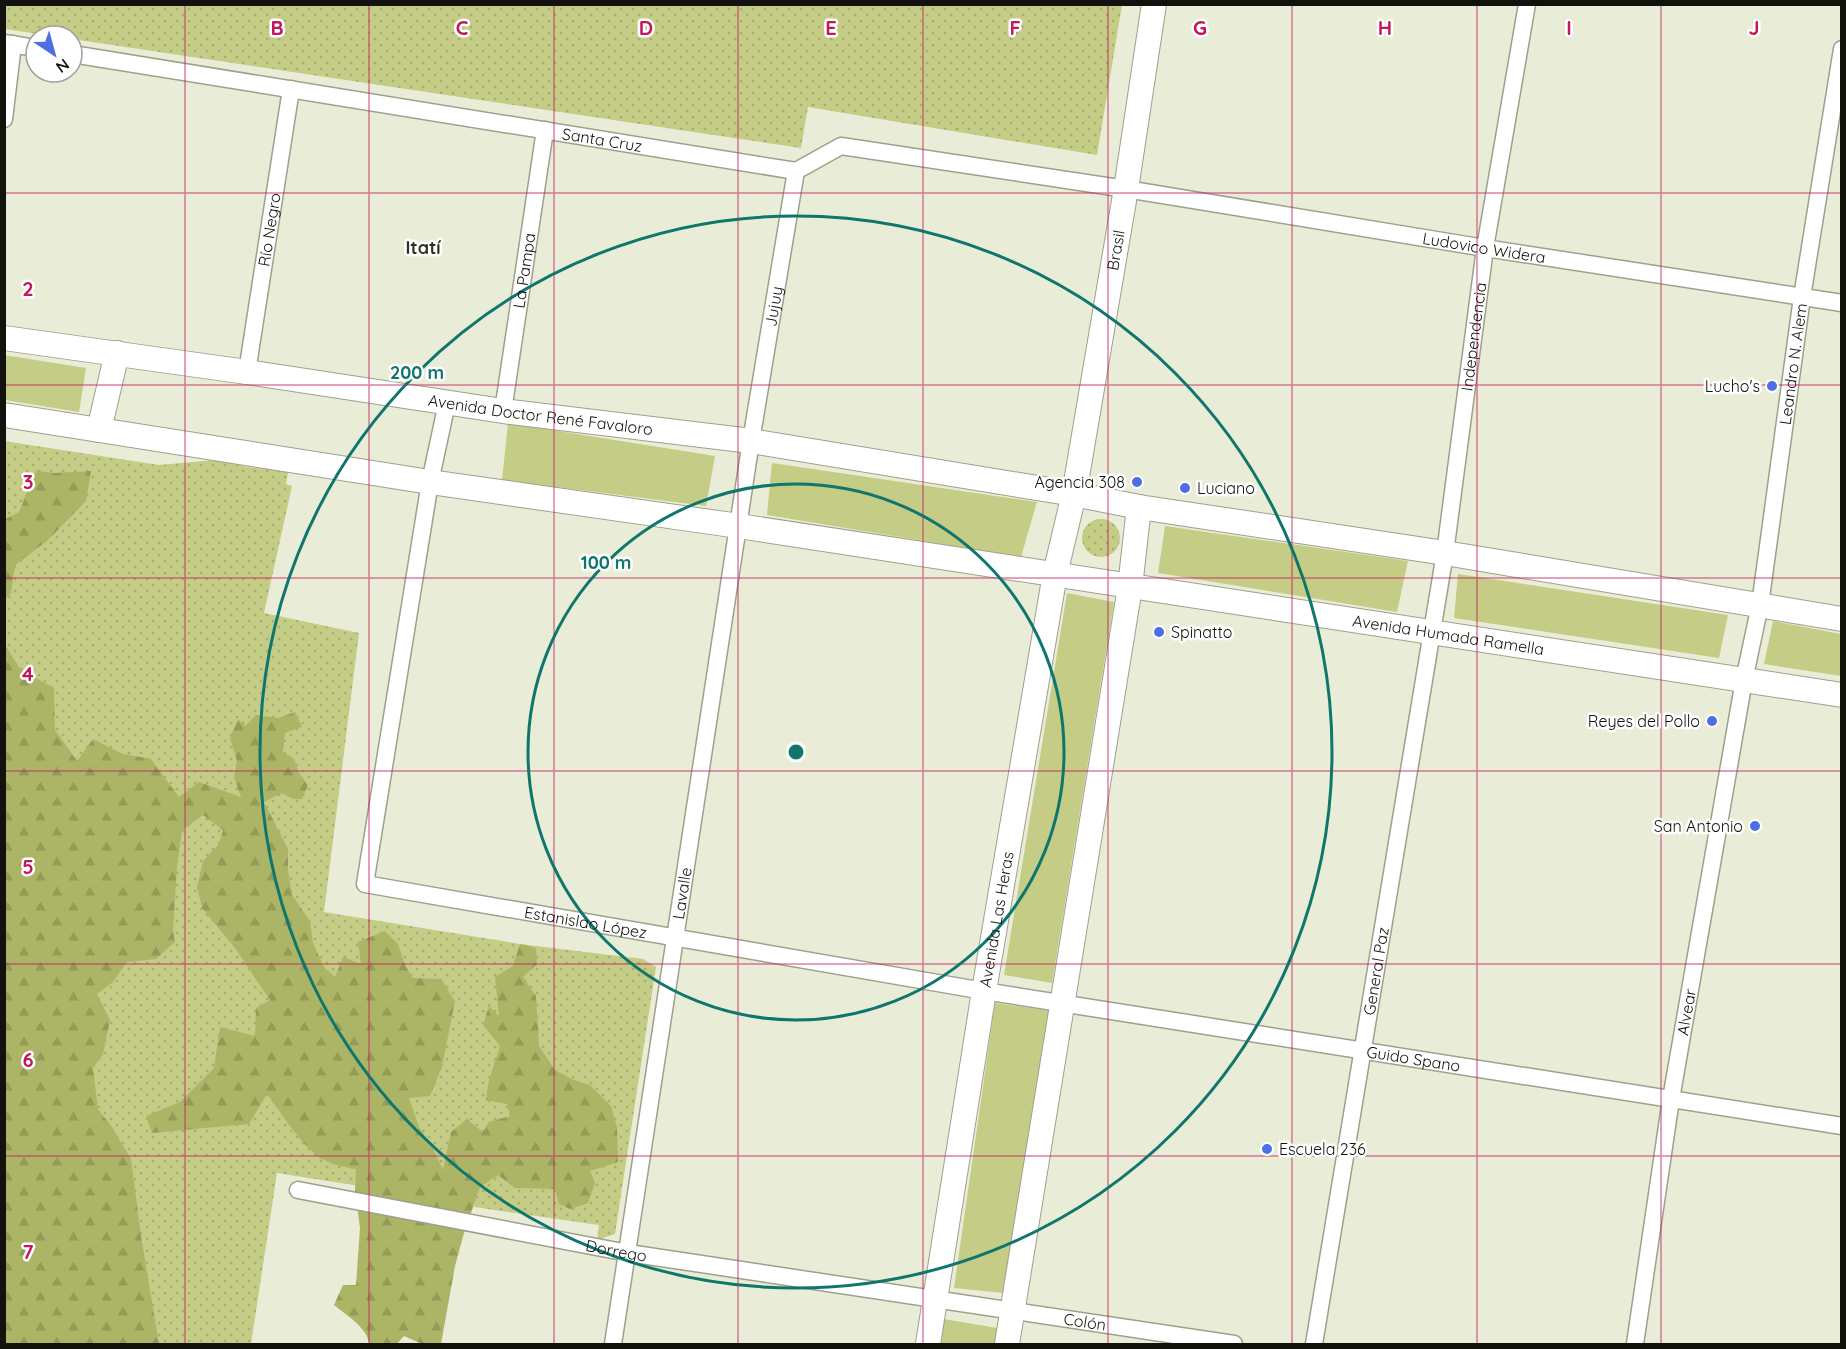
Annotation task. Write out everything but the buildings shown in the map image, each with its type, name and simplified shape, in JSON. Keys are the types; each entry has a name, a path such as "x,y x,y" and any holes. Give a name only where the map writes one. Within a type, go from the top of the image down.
{"main road":[{"name":"Brasil","path":"1074,494 1126,189 1154,4"},
{"name":"Avenida Doctor René Favaloro","path":"4,338 503,411 751,441 1074,494"},
{"path":"99,430 117,353"},
{"path":"4,416 430,482 1055,574"},
{"path":"1074,494 1139,507 1445,553 1842,619"},
{"name":"Avenida Las Heras","path":"928,1344 984,991 1055,574 1074,494"},
{"path":"1007,1344 1130,587 1139,507"},
{"name":"Avenida Humada Ramella","path":"1055,574 1842,695"}],"street":[{"name":"Independencia","path":"1431,633 1445,553 1485,248 1527,4"},
{"path":"4,119 9,44 24,46"},
{"name":"Leandro N. Alem","path":"1744,680 1760,605 1802,297 1842,49"},
{"name":"Santa Cruz","path":"84,56 796,171"},
{"name":"Río Negro","path":"247,372 291,89"},
{"name":"La Pampa","path":"503,411 545,130"},
{"path":"796,171 841,146 1126,189"},
{"name":"Jujuy","path":"751,441 796,171"},
{"name":"Ludovico Widera","path":"1126,189 1485,248 1842,303"},
{"path":"430,482 447,403"},
{"name":"Lavalle","path":"613,1344 751,441"},
{"name":"Estanislao López","path":"430,482 365,884 984,991"},
{"name":"General Paz","path":"1314,1344 1431,633"},
{"name":"Alvear","path":"1635,1344 1671,1099 1744,680"},
{"name":"Guido Spano","path":"984,991 1842,1126"},
{"name":"Dorrego","path":"298,1190 628,1253 936,1299"},
{"name":"Colón","path":"936,1299 1234,1344"}],"green space":[{"path":"5,4 1122,5 1097,155 808,107 801,148 84,41 84,24 24,24 24,32 5,29"},
{"path":"4,355 86,368 79,412 5,400"},
{"path":"508,423 715,456 706,506 502,480"},
{"path":"4,441 159,465 215,460 288,472 286,484 292,486 264,613 359,633 324,912 520,944 643,959 656,967 615,1234 597,1240 599,1225 474,1207 474,1204 277,1173 251,1344 5,1344"},
{"path":"772,463 1037,502 1021,557 767,515"},
{"path":"36,471 55,473 91,471 86,501 47,541 15,565 11,593 5,599 5,519 19,512"},
{"path":"1101,519 1115,524 1120,538 1115,552 1101,557 1087,552 1082,538 1087,524"},
{"path":"1165,526 1408,561 1397,612 1158,573"},
{"path":"1458,574 1728,615 1719,658 1454,618"},
{"path":"1067,593 1114,602 1052,983 1004,975"},
{"path":"1773,621 1841,634 1841,676 1764,664"},
{"path":"4,643 20,669 54,688 55,730 77,761 93,739 123,754 151,759 179,797 199,782 241,797 234,778 237,761 230,738 238,719 245,726 256,715 278,718 295,712 302,727 285,733 283,752 294,759 298,771 308,785 302,799 293,799 282,793 264,802 288,849 288,871 292,895 310,921 313,943 324,967 335,977 343,957 361,964 358,942 385,931 398,944 405,965 413,978 441,979 455,1001 442,1067 430,1096 409,1098 420,1130 429,1141 443,1170 451,1132 467,1119 483,1132 489,1122 510,1116 507,1104 486,1100 489,1080 500,1046 483,1025 489,1006 499,1016 495,977 513,966 520,944 536,948 537,964 523,977 536,996 539,1046 555,1070 590,1085 611,1106 617,1127 618,1162 590,1171 595,1183 588,1203 570,1209 559,1204 555,1189 515,1188 498,1175 480,1187 455,1266 441,1344 422,1344 404,1336 397,1344 369,1344 361,1327 334,1305 343,1285 356,1285 360,1228 355,1191 356,1169 329,1162 315,1154 295,1133 267,1094 249,1124 152,1133 146,1116 180,1102 214,1068 220,1027 255,1036 256,1008 270,1000 235,948 202,908 197,887 203,861 219,844 223,830 203,815 182,830 173,931 175,942 156,959 127,962 113,982 97,994 110,1020 103,1054 93,1068 98,1109 131,1159 159,1344 5,1344"},
{"path":"995,1003 1049,1011 1003,1293 954,1288"},
{"path":"944,1319 1009,1332 1006,1344 940,1344"}],"place":[{"name":"Lucho's","path":"1772,386"},
{"name":"Agencia 308","path":"1137,482"},
{"name":"Luciano","path":"1185,488"},
{"name":"Spinatto","path":"1159,632"},
{"name":"Reyes del Pollo","path":"1712,721"},
{"name":"San Antonio","path":"1755,826"},
{"name":"Escuela 236","path":"1267,1149"}],"district":[{"name":"Itatí","path":"423,247"}]}
